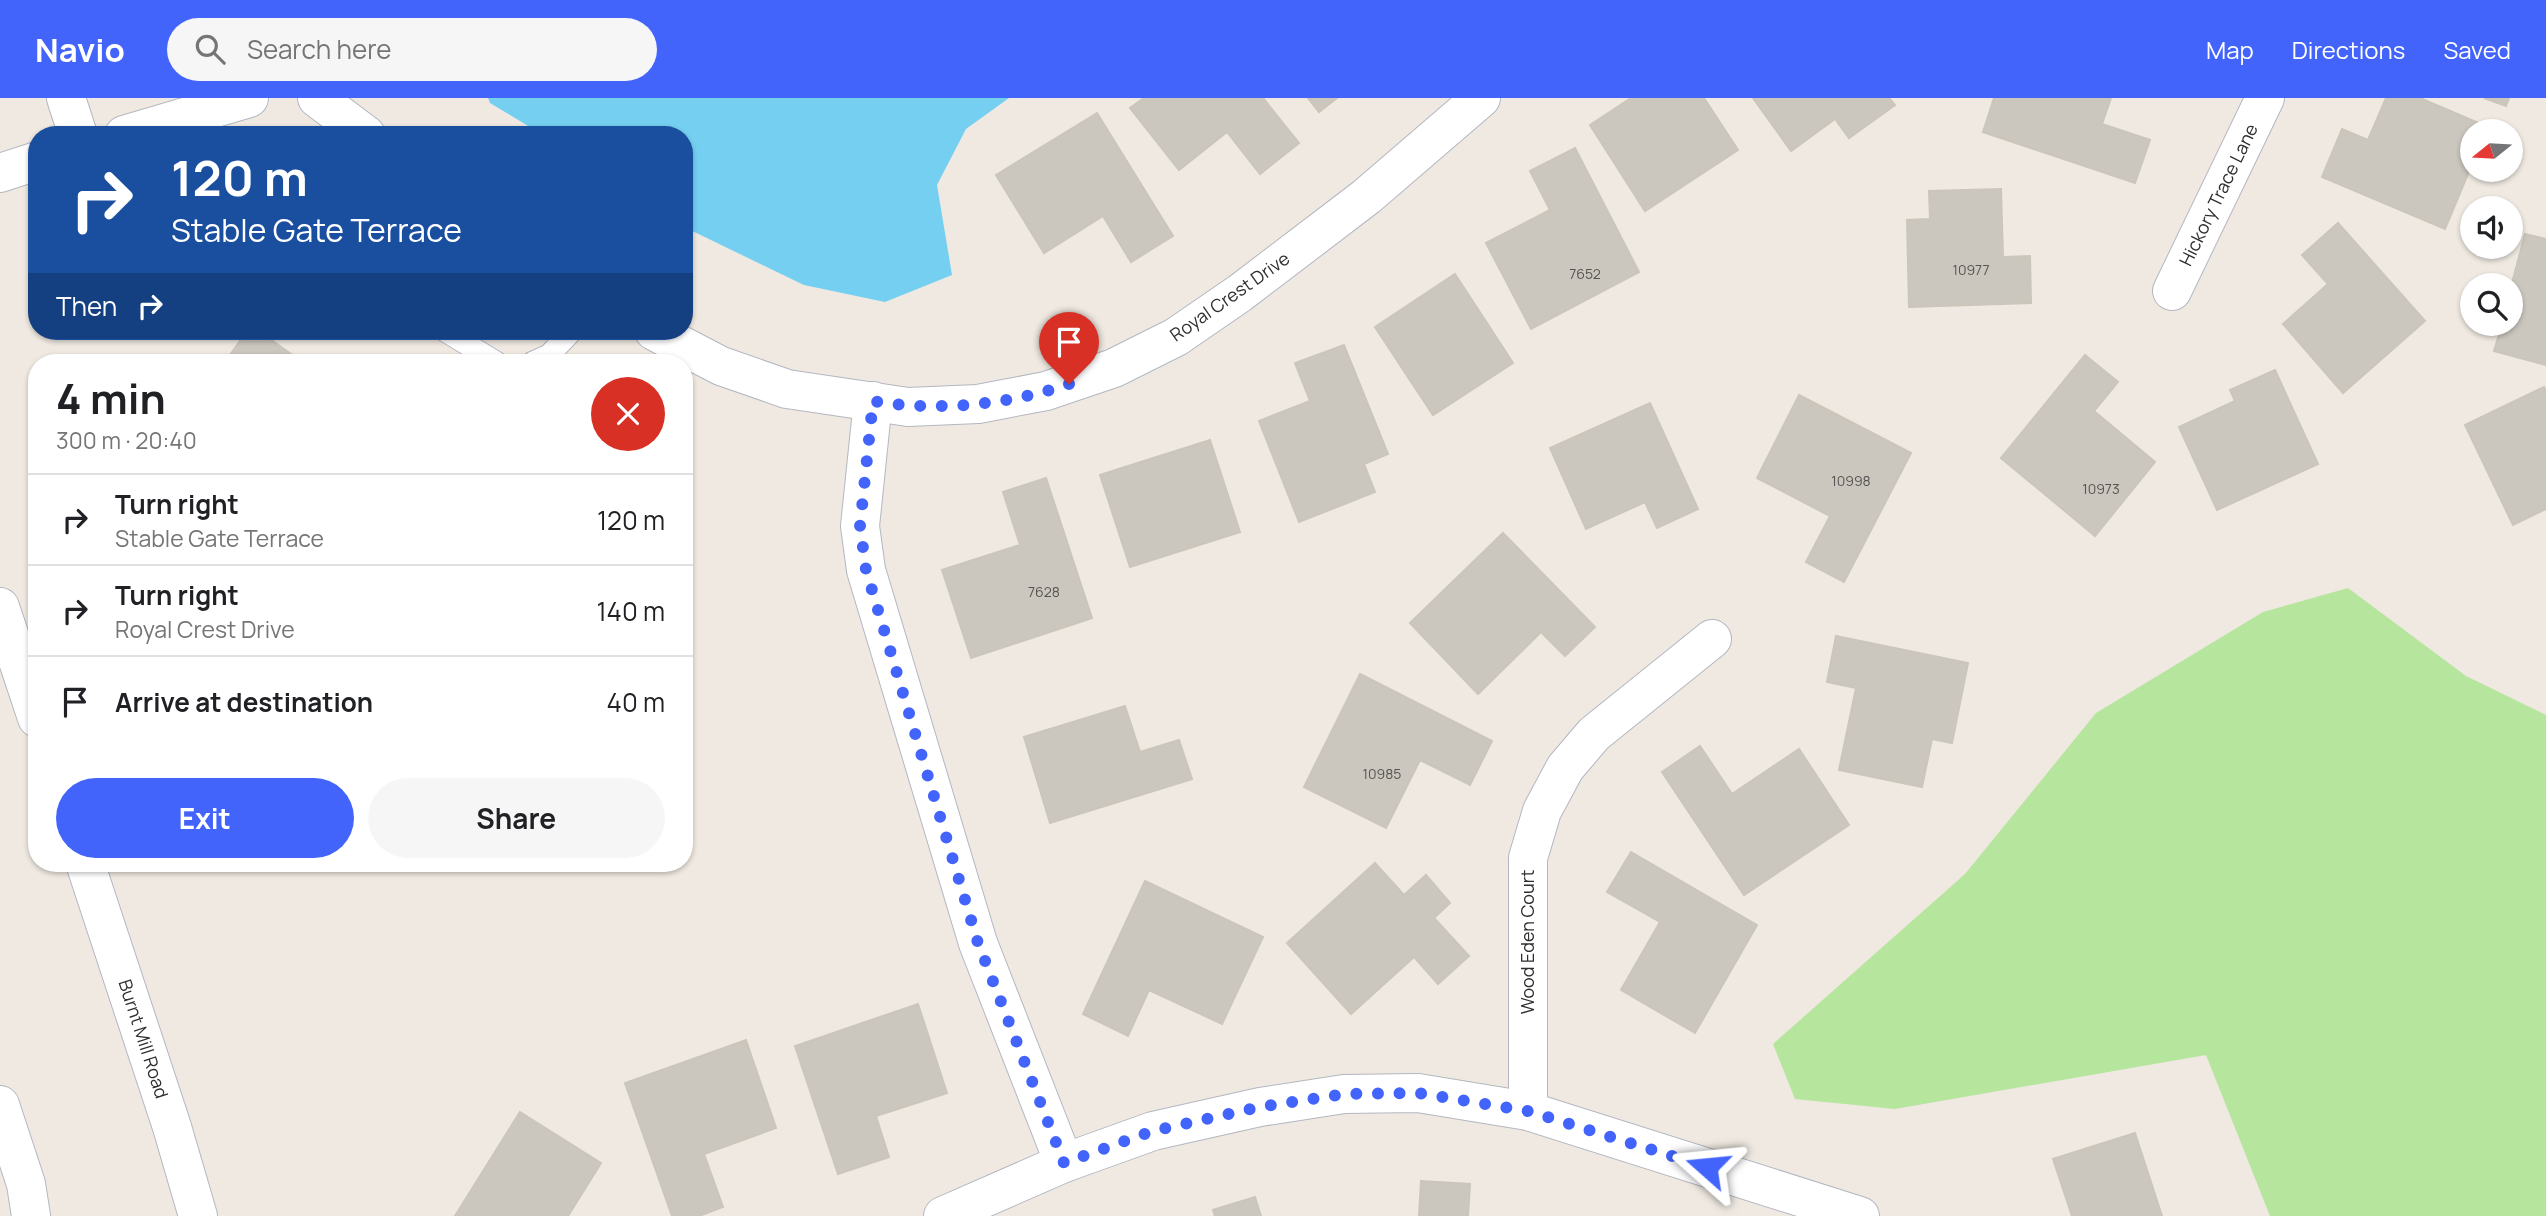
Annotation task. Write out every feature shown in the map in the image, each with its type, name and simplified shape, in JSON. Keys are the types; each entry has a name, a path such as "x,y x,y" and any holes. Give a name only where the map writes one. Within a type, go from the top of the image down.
{"street":[{"path":"66,98 75,126"},
{"path":"144,126 190,106 249,98"},
{"path":"317,98 354,126"},
{"name":"Royal Crest Drive","path":"671,340 721,366 787,389 908,407 978,404 1046,391 1114,368 1176,337 1240,293 1366,197 1481,98"},
{"name":"Hickory Trace Lane","path":"2172,291 2265,98"},
{"path":"0,173 28,164"},
{"path":"873,401 860,526 866,570 978,943 1064,1163"},
{"path":"0,607 28,691"},
{"name":"Wood Eden Court","path":"1528,1111 1528,858 1542,811 1565,768 1594,734 1712,639"},
{"name":"Burnt Mill Road","path":"88,872 172,1127 198,1216"},
{"path":"943,1216 1064,1163 1153,1131 1260,1107 1344,1094 1418,1093 1528,1111 1860,1216"},
{"path":"0,1105 26,1184 31,1216"}],"lane":[{"path":"460,340 483,354"},
{"path":"550,354 563,340"}],"green space":[{"path":"2348,588 2466,676 2546,715 2546,1216 2270,1216 2206,1055 1895,1109 1795,1099 1773,1044 1965,874 2096,713 2263,612"}],"water":[{"path":"488,98 1009,98 966,129 937,185 952,275 885,302 804,285 693,231 693,126 528,126 490,103"}],"building":[{"path":"1144,98 1263,98 1299,143 1260,174 1227,132 1179,170 1130,108"},
{"path":"1308,98 1337,98 1319,112"},
{"path":"1631,98 1704,98 1738,150 1645,211 1590,125"},
{"path":"1753,98 1889,98 1895,105 1849,138 1835,119 1791,151"},
{"path":"1994,98 2111,98 2102,124 2150,140 2135,183 1983,132"},
{"path":"2386,98 2420,98 2469,119 2460,119 2460,182 2465,182 2445,229 2322,177 2342,129 2368,140"},
{"path":"2484,98 2509,98 2506,106"},
{"path":"1097,113 1173,236 1131,262 1103,216 1044,253 996,175"},
{"path":"1575,148 1639,272 1531,329 1486,243 1550,210 1530,171"},
{"path":"2001,189 2003,257 2030,256 2031,303 1909,307 1907,220 1930,219 1929,191"},
{"path":"2338,223 2425,321 2343,393 2283,324 2328,284 2302,255"},
{"path":"2525,234 2546,239 2546,365 2494,351 2498,336 2523,336 2523,273 2515,273 2518,259 2523,259"},
{"path":"1455,274 1513,363 1433,415 1375,327"},
{"path":"241,340 271,340 291,354 231,354"},
{"path":"1344,345 1388,454 1364,464 1375,492 1299,522 1259,421 1310,401 1295,363"},
{"path":"2085,355 2118,382 2094,411 2155,462 2095,536 2001,458"},
{"path":"2275,370 2318,464 2217,510 2179,427 2235,401 2230,390"},
{"path":"2544,387 2546,509 2513,525 2465,425"},
{"path":"1799,395 1911,453 1844,582 1806,562 1830,516 1757,478"},
{"path":"1650,403 1698,509 1657,528 1645,502 1586,529 1550,448"},
{"path":"1210,440 1240,532 1130,567 1100,475"},
{"path":"1046,478 1092,618 971,658 942,570 1020,545 1003,492"},
{"path":"1503,533 1595,627 1565,656 1541,632 1478,694 1410,623"},
{"path":"1836,636 1968,663 1952,743 1932,739 1922,787 1839,770 1856,688 1827,682"},
{"path":"1360,674 1492,741 1470,785 1420,760 1386,828 1304,787"},
{"path":"1125,706 1140,752 1179,740 1192,779 1050,823 1024,737"},
{"path":"1700,746 1732,794 1799,749 1849,825 1744,895 1662,772"},
{"path":"1631,852 1757,925 1695,1033 1621,990 1660,922 1607,892"},
{"path":"1375,863 1404,895 1426,875 1450,903 1434,918 1469,956 1438,984 1414,957 1351,1014 1287,943"},
{"path":"1145,881 1263,937 1222,1024 1149,990 1128,1036 1083,1014"},
{"path":"918,1004 947,1093 876,1116 889,1157 838,1174 795,1046"},
{"path":"746,1040 776,1128 704,1154 723,1207 699,1216 672,1216 625,1083"},
{"path":"520,1112 601,1163 568,1216 455,1216"},
{"path":"2135,1133 2162,1216 2072,1216 2053,1159"},
{"path":"1421,1181 1470,1184 1468,1216 1419,1216"},
{"path":"1255,1197 1261,1216 1215,1216 1213,1210"}],"route":[{"path":"1069,384 978,404 908,407 873,401 860,526 866,570 978,943 1064,1163 1153,1131 1260,1107 1344,1094 1418,1093 1528,1111 1707,1167"}]}
